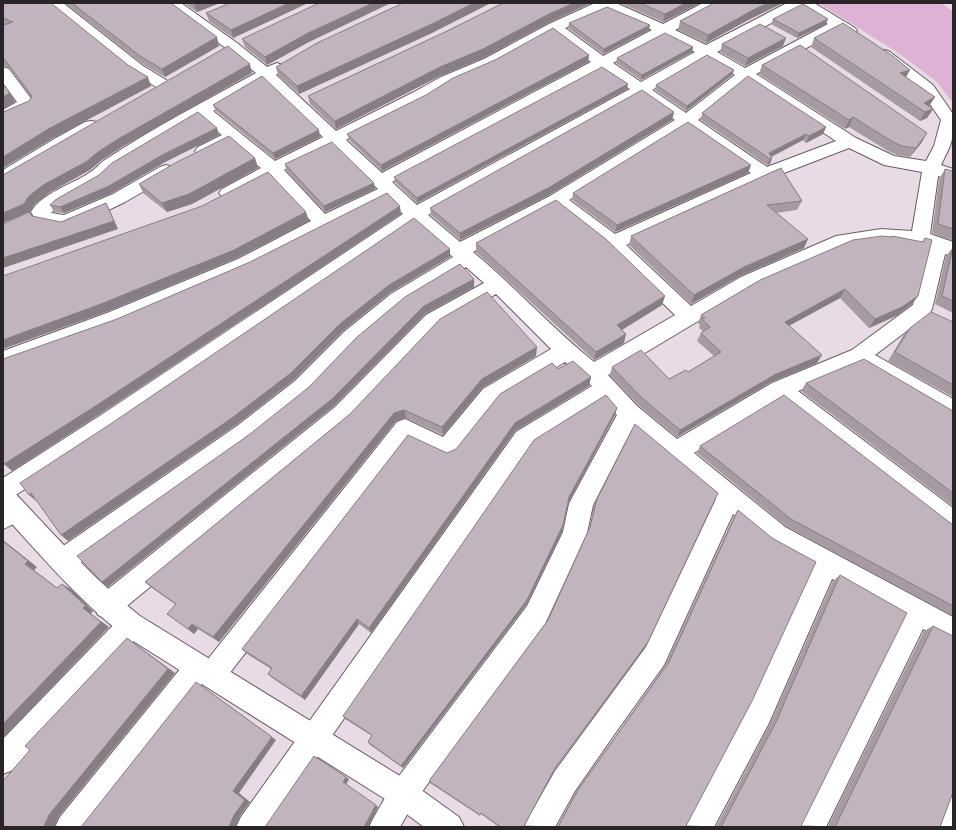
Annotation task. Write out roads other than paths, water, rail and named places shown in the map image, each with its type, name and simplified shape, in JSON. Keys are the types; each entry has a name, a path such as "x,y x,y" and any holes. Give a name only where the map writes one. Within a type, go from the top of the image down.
{"street":[{"path":"54,3 138,70 165,85"},
{"path":"172,3 203,17 232,47 266,74 303,99 335,138 414,214 498,284 566,351 600,380 629,413 776,535 953,631"},
{"path":"3,360 114,319 245,264 323,223 602,62 714,3"},
{"path":"449,827 403,794 314,737 131,624 107,606 6,503 106,424 414,214 642,89 704,51 756,23 798,3"},
{"path":"804,3 840,24 898,64 927,88 949,120 936,141 920,238"},
{"path":"213,202 273,169 420,96 447,80 489,62 554,27 606,4 664,30 704,51 744,74 850,142 890,161 931,168 953,175"},
{"path":"756,23 805,51"},
{"path":"62,561 245,433 303,387 351,338 398,299 462,254 556,200 688,120 744,74 805,51 840,24"},
{"path":"554,27 602,62 766,174"},
{"path":"235,136 184,161 120,198 66,222 44,218 40,212 52,202 96,177 109,165 286,62"},
{"path":"3,117 27,104 5,79"},
{"path":"202,110 273,169 323,223"},
{"path":"3,178 103,119"},
{"path":"613,243 766,174 850,142"},
{"path":"556,200 613,243 689,317"},
{"path":"251,827 524,439 600,380 689,317 748,282 842,241 881,236 920,238 946,247 922,309 859,356 780,389 676,452"},
{"path":"107,606 343,414 433,321 498,284"},
{"path":"922,309 940,318"},
{"path":"70,827 205,670 405,429 447,449 491,395 566,351"},
{"path":"859,356 953,410"},
{"path":"780,389 953,522"},
{"path":"384,827 403,794 536,615 575,533 581,504 629,413"},
{"path":"539,827 565,781 606,722 655,656 729,496"},
{"path":"698,827 758,715 827,562"},
{"path":"810,827 918,612"},
{"path":"3,760 131,624"},
{"path":"946,827 953,808"}]}
